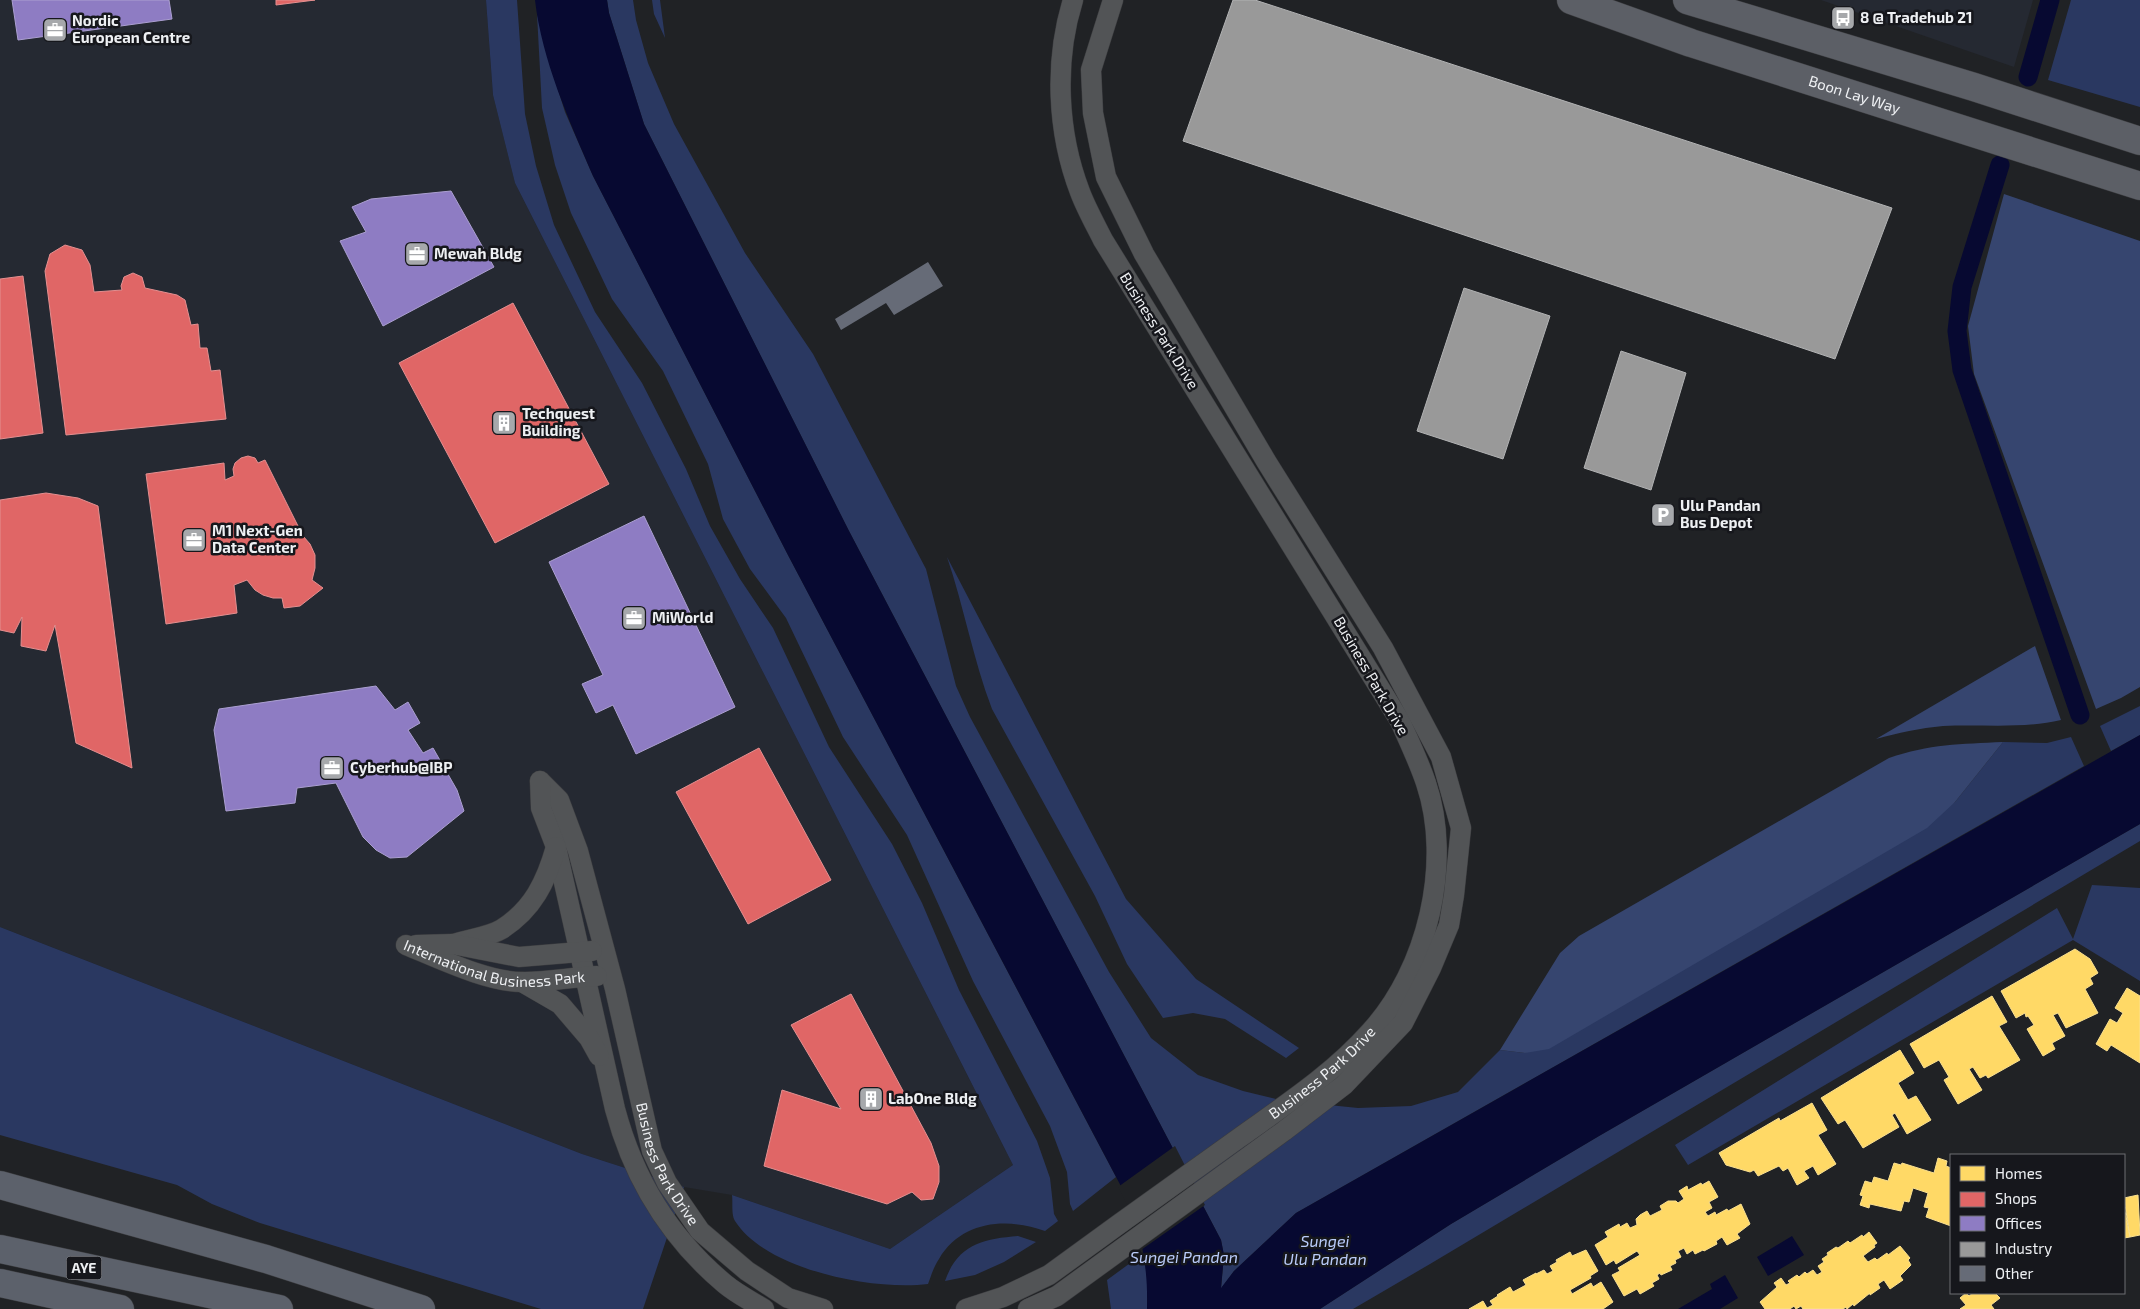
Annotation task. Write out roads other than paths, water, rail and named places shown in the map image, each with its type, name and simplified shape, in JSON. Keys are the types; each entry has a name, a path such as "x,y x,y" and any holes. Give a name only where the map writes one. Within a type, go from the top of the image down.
{"highway":[{"path":"0,1185 266,1259 421,1309"},
{"name":"AYE","path":"0,1249 279,1309"},
{"name":"AYE","path":"0,1283 120,1309"}],"main road":[{"name":"Boon Lay Way","path":"1571,0 1691,43 2140,186"},
{"path":"1687,0 1974,87 2140,141"}],"street":[{"name":"Business Park Drive","path":"966,1309 1003,1297 1049,1274 1318,1082 1372,1031 1398,995 1416,960 1433,899 1436,867 1436,826 1427,784 1400,721 1103,240 1080,193 1063,127 1060,86 1068,16 1073,0"},
{"name":"Business Park Drive","path":"1028,1309 1057,1296 1284,1132 1344,1085 1403,1023 1432,968 1449,925 1461,828 1441,757 1383,648 1266,461 1144,254 1106,177 1094,113 1091,70 1113,0"},
{"name":"International Business Park","path":"580,951 556,847 541,808 540,781 559,800 578,851 604,950 519,957 452,944 406,945 492,977 522,982 612,976"},
{"path":"452,944 500,930 533,902 549,872 556,847"},
{"name":"Business Park Drive","path":"604,950 612,976 652,1151 667,1183 700,1231 747,1271 788,1298 823,1309"},
{"name":"Business Park Drive","path":"580,951 623,1139 636,1172 660,1214 686,1246 726,1285 764,1309"},
{"path":"522,982 560,1004 589,1038 606,1066"}],"water":[{"path":"535,0 607,0 609,13 644,124 849,531 1221,1240 1224,1255 1221,1288 1234,1271 1296,1213 2140,735 2140,824 1599,1136 1451,1224 1320,1309 1147,1309 1147,1283 1144,1259 1133,1209 789,557 593,176 550,68"},
{"path":"1792,1236 1804,1255 1768,1276 1757,1257"},
{"path":"1725,1275 1738,1298 1720,1309 1678,1309 1712,1289 1710,1284"}],"waterway":[{"path":"2028,77 2050,0"},
{"path":"2000,165 1962,287 1957,331 1962,370 2080,715"}],"place":[{"name":"8 @ Tradehub 21","path":"1843,18"},
{"name":"Nordic European Centre","path":"55,30"},
{"name":"Mewah Bldg","path":"417,254"},
{"name":"Techquest Building","path":"504,423"},
{"name":"Ulu Pandan Bus Depot","path":"1663,515"},
{"name":"M1 Next-Gen Data Center","path":"194,540"},
{"name":"MiWorld","path":"634,618"},
{"name":"Cyberhub@IBP","path":"332,768"},
{"name":"LabOne Bldg","path":"871,1099"}],"water label":[{"name":"Sungei Ulu Pandan","path":"1325,1250"},
{"name":"Sungei Pandan","path":"1184,1257"}]}
